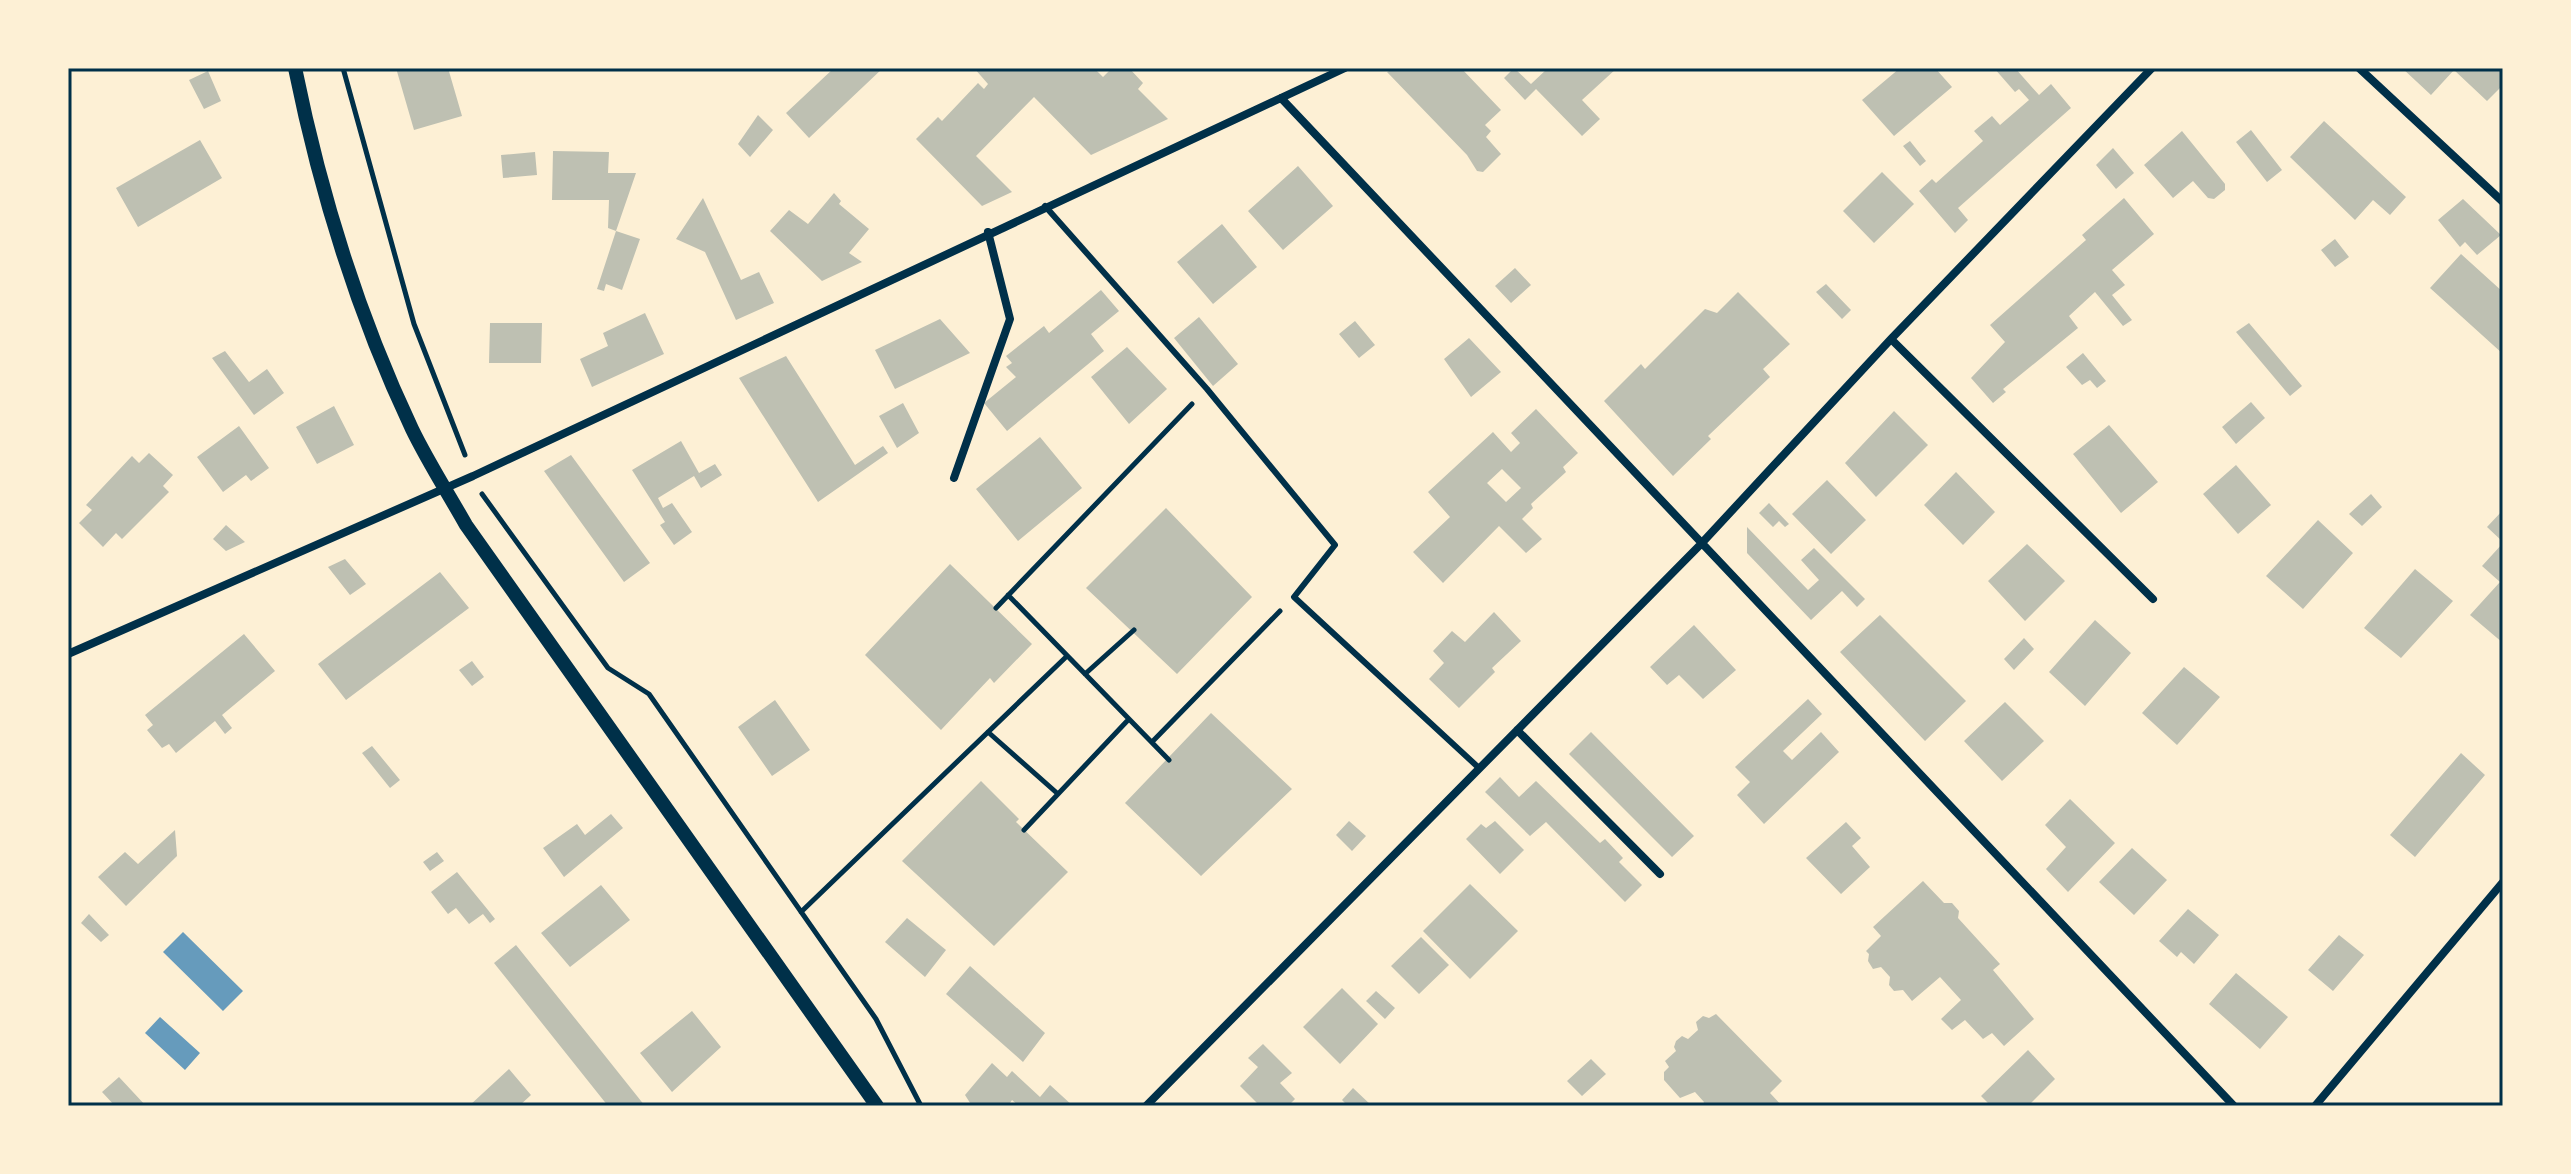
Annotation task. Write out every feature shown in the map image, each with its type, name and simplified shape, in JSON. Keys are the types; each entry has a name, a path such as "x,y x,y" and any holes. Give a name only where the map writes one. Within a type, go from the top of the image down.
{"street":[{"path":"295,68 312,152 364,309 412,429 466,525 877,1106"},
{"path":"68,654 445,487 1345,68"},
{"path":"1146,1106 1700,545 1891,339 2152,68"},
{"path":"2359,68 2503,202"},
{"path":"1281,98 1700,545 2234,1106"},
{"path":"954,478 1010,319 988,232"},
{"path":"1891,339 2153,599"},
{"path":"1517,730 1660,874"},
{"path":"2315,1106 2503,882"}],"lane":[{"path":"1045,206 1207,389 1335,545 1294,597 1479,768"}],"path":[{"path":"343,68 414,324 462,445"},
{"path":"996,608 1207,389"},
{"path":"491,510 503,521 608,668 649,694 876,1019 921,1106"},
{"path":"1008,595 1169,760"},
{"path":"1152,742 1294,597"},
{"path":"1085,674 1134,630"},
{"path":"801,912 1067,656"},
{"path":"1024,830 1129,719"},
{"path":"988,732 1058,794"}],"water":[{"path":"183,932 243,991 223,1011 163,952"},
{"path":"160,1017 200,1053 185,1070 145,1033"}],"building":[{"path":"396,68 448,68 462,116 414,130"},
{"path":"834,68 883,68 809,138 786,113"},
{"path":"974,68 1094,68 1103,77 1112,68 1129,68 1143,83 1138,89 1168,119 1091,155 1034,97 976,156 1012,192 982,206 916,139 938,117 942,121 978,83 984,89 988,84"},
{"path":"1396,68 1461,68 1501,110 1485,125 1491,131 1486,137 1501,154 1483,172 1477,171 1467,155 1387,72"},
{"path":"1514,68 1531,84 1548,68 1617,68 1582,100 1600,119 1582,136 1536,89 1525,100 1504,78"},
{"path":"1900,68 1935,68 1952,87 1894,136 1862,100"},
{"path":"1994,68 2015,68 2039,95 2051,84 2071,108 1958,208 1968,220 1955,233 1919,191 1932,179 1936,183 1983,141 1974,131 1992,116 2000,125 2029,100 2019,89 2015,92"},
{"path":"2402,68 2500,68 2503,85 2487,101 2454,70 2431,95"},
{"path":"208,71 221,101 204,109 189,80"},
{"path":"758,115 773,130 750,157 738,144"},
{"path":"2324,121 2406,197 2390,215 2373,200 2355,220 2290,157"},
{"path":"2251,130 2282,170 2267,182 2236,142"},
{"path":"2182,131 2225,184 2225,190 2214,199 2208,198 2193,181 2173,198 2144,165"},
{"path":"200,140 222,178 138,227 116,188"},
{"path":"1910,141 1926,161 1920,166 1903,146"},
{"path":"2113,148 2134,173 2116,189 2096,165"},
{"path":"553,151 609,152 608,173 636,173 616,231 608,228 609,200 552,200"},
{"path":"535,152 537,175 503,178 501,155"},
{"path":"1298,166 1333,206 1283,250 1248,211"},
{"path":"1882,172 1914,204 1874,243 1843,211"},
{"path":"834,193 841,201 839,204 869,229 849,253 862,262 822,281 770,231 789,210 808,224"},
{"path":"703,198 741,280 759,272 774,303 736,320 705,252 676,239"},
{"path":"2124,198 2154,234 2112,270 2125,285 2112,295 2132,320 2123,326 2095,292 2069,316 2078,328 2003,389 2006,392 1993,403 1971,378 2005,342 1990,325 2086,240 2082,235"},
{"path":"2463,199 2501,235 2477,255 2465,242 2460,247 2438,220"},
{"path":"1222,224 1257,267 1213,304 1177,262"},
{"path":"616,231 640,239 622,290 606,284 604,291 597,289"},
{"path":"2335,239 2349,257 2335,267 2321,250"},
{"path":"2461,254 2503,292 2503,354 2430,288"},
{"path":"1515,268 1531,285 1511,303 1495,286"},
{"path":"1826,284 1851,310 1842,319 1816,292"},
{"path":"1101,290 1119,311 1091,334 1104,351 1007,431 984,403 1016,377 1006,367 1012,363 1006,356 1044,326 1049,333"},
{"path":"1738,292 1790,344 1763,369 1770,377 1708,436 1711,439 1673,476 1604,401 1641,364 1645,369 1705,309 1717,313"},
{"path":"645,313 664,354 592,387 580,359 608,346 603,333"},
{"path":"1199,317 1238,364 1213,386 1174,338"},
{"path":"940,319 970,353 895,389 875,350"},
{"path":"1355,321 1375,345 1359,358 1339,334"},
{"path":"490,323 542,323 541,363 489,363"},
{"path":"2249,323 2302,386 2290,396 2236,332"},
{"path":"1469,338 1501,372 1471,397 1444,359"},
{"path":"1127,347 1167,389 1129,424 1091,377"},
{"path":"225,351 249,382 267,369 284,393 254,415 212,358"},
{"path":"2083,353 2106,381 2097,388 2090,380 2082,385 2066,367"},
{"path":"786,356 855,465 883,446 888,453 818,502 739,378"},
{"path":"2251,402 2265,418 2236,444 2222,427"},
{"path":"903,403 919,433 897,448 879,416"},
{"path":"334,406 354,445 317,464 296,427"},
{"path":"1536,409 1578,453 1563,467 1566,472 1531,504 1533,508 1522,519 1542,539 1526,553 1499,526 1443,583 1413,552 1450,517 1428,492 1493,432 1511,452 1520,443 1511,433","holes":["1502,469 1521,488 1506,502 1487,483"]},
{"path":"1894,411 1928,445 1876,497 1845,463"},
{"path":"2109,425 2158,482 2121,513 2073,454"},
{"path":"239,426 269,468 251,481 246,475 223,492 197,457"},
{"path":"1040,437 1082,488 1018,541 976,489"},
{"path":"681,441 699,473 715,464 722,475 701,488 694,476 658,498 663,508 672,503 692,532 674,545 660,525 665,522 632,470"},
{"path":"149,453 173,475 163,486 169,492 122,539 116,533 103,547 79,523 92,510 86,505 132,456 139,463"},
{"path":"571,455 650,563 624,582 544,471"},
{"path":"2236,465 2271,505 2238,534 2203,494"},
{"path":"1956,472 1995,512 1963,545 1924,505"},
{"path":"1827,480 1866,520 1831,554 1792,514"},
{"path":"2371,494 2382,507 2362,526 2349,514"},
{"path":"1769,503 1789,524 1785,527 1779,521 1773,527 1759,513"},
{"path":"1166,508 1252,597 1177,674 1086,588"},
{"path":"2503,510 2503,542 2487,527"},
{"path":"2318,520 2353,553 2303,609 2266,576"},
{"path":"226,525 245,542 226,551 213,539"},
{"path":"1747,527 1808,590 1819,580 1801,560 1814,548 1865,599 1857,607 1842,591 1811,620 1747,553"},
{"path":"2503,543 2503,643 2470,615 2500,582 2482,566"},
{"path":"2027,544 2065,581 2025,621 1988,581"},
{"path":"345,559 366,584 350,595 328,567"},
{"path":"950,564 1032,644 994,683 990,678 941,730 865,655"},
{"path":"2415,569 2453,601 2401,658 2364,628"},
{"path":"440,572 469,608 346,700 318,664"},
{"path":"1494,612 1521,641 1492,668 1495,672 1459,708 1429,679 1444,663 1433,651 1452,631 1465,642"},
{"path":"1880,615 1966,701 1925,741 1840,652"},
{"path":"2095,620 2131,653 2085,706 2049,672"},
{"path":"1694,625 1736,670 1703,699 1679,675 1667,685 1650,667"},
{"path":"244,634 275,671 222,715 232,728 225,734 215,721 176,753 169,744 162,748 147,730 153,725 145,715"},
{"path":"2024,638 2034,649 2014,670 2004,659"},
{"path":"472,661 484,677 472,686 459,670"},
{"path":"2184,667 2220,697 2177,745 2142,713"},
{"path":"1808,699 1822,714 1783,751 1792,760 1821,732 1839,752 1764,824 1737,795 1750,782 1735,767"},
{"path":"775,700 810,750 772,776 738,727"},
{"path":"2005,702 2044,741 2002,781 1964,741"},
{"path":"1211,713 1292,789 1201,876 1125,803"},
{"path":"1591,732 1694,836 1672,857 1569,754"},
{"path":"372,746 400,780 390,788 362,753"},
{"path":"2461,753 2485,775 2415,857 2390,835"},
{"path":"1500,777 1519,797 1536,781 1600,843 1605,839 1623,858 1619,862 1642,885 1625,902 1546,822 1530,836 1485,792"},
{"path":"981,781 1019,819 1016,822 1068,872 994,946 902,861"},
{"path":"2070,799 2115,843 2068,892 2046,869 2066,847 2045,825"},
{"path":"611,814 623,828 564,877 543,848 577,824 585,835"},
{"path":"1349,821 1366,836 1352,851 1336,835"},
{"path":"1495,821 1524,850 1500,874 1466,839 1481,824 1486,828"},
{"path":"1846,822 1861,838 1852,846 1870,867 1841,894 1806,858"},
{"path":"175,830 177,856 126,906 98,877 125,852 138,864"},
{"path":"2132,848 2167,880 2134,915 2099,882"},
{"path":"437,852 444,861 430,871 423,862"},
{"path":"457,872 495,919 490,923 483,914 469,924 456,908 448,914 431,892"},
{"path":"1923,881 1944,903 1952,903 1959,911 1958,918 2000,964 1993,970 2034,1019 2004,1046 1992,1033 1983,1039 1965,1020 1952,1030 1941,1019 1961,1000 1940,977 1912,1001 1903,990 1894,991 1889,985 1890,977 1881,967 1873,969 1868,961 1866,951 1881,936 1873,927"},
{"path":"1470,884 1518,931 1470,979 1423,931"},
{"path":"601,885 630,920 570,967 541,933"},
{"path":"2188,909 2219,935 2194,964 2181,952 2177,957 2159,941"},
{"path":"89,914 109,935 101,942 81,923"},
{"path":"907,918 946,950 925,977 885,942"},
{"path":"2339,935 2364,955 2333,991 2308,970"},
{"path":"1421,937 1449,965 1419,994 1391,966"},
{"path":"516,945 645,1106 608,1106 494,963"},
{"path":"970,966 1045,1033 1023,1062 946,994"},
{"path":"2236,973 2288,1017 2260,1049 2209,1004"},
{"path":"1342,988 1378,1024 1340,1064 1303,1027"},
{"path":"1376,991 1395,1008 1385,1019 1366,1001"},
{"path":"692,1011 721,1047 672,1092 640,1053"},
{"path":"1716,1014 1782,1081 1770,1093 1782,1106 1702,1106 1704,1102 1695,1092 1680,1098 1664,1080 1664,1072 1669,1067 1665,1061 1676,1051 1676,1041 1682,1036 1688,1039 1698,1030 1696,1022 1703,1016 1709,1018"},
{"path":"1263,1044 1292,1073 1280,1083 1295,1099 1288,1106 1260,1106 1240,1086 1258,1067 1248,1058"},
{"path":"2028,1050 2055,1079 2028,1106 1991,1106 1981,1096"},
{"path":"1591,1059 1606,1074 1582,1096 1567,1081"},
{"path":"992,1063 1007,1077 1012,1071 1040,1097 1050,1085 1073,1106 1019,1106 1012,1100 1008,1106 972,1106 965,1095"},
{"path":"509,1069 531,1095 519,1106 469,1106"},
{"path":"119,1077 146,1106 115,1106 102,1092"},
{"path":"1353,1088 1372,1106 1348,1106 1342,1100"}]}
